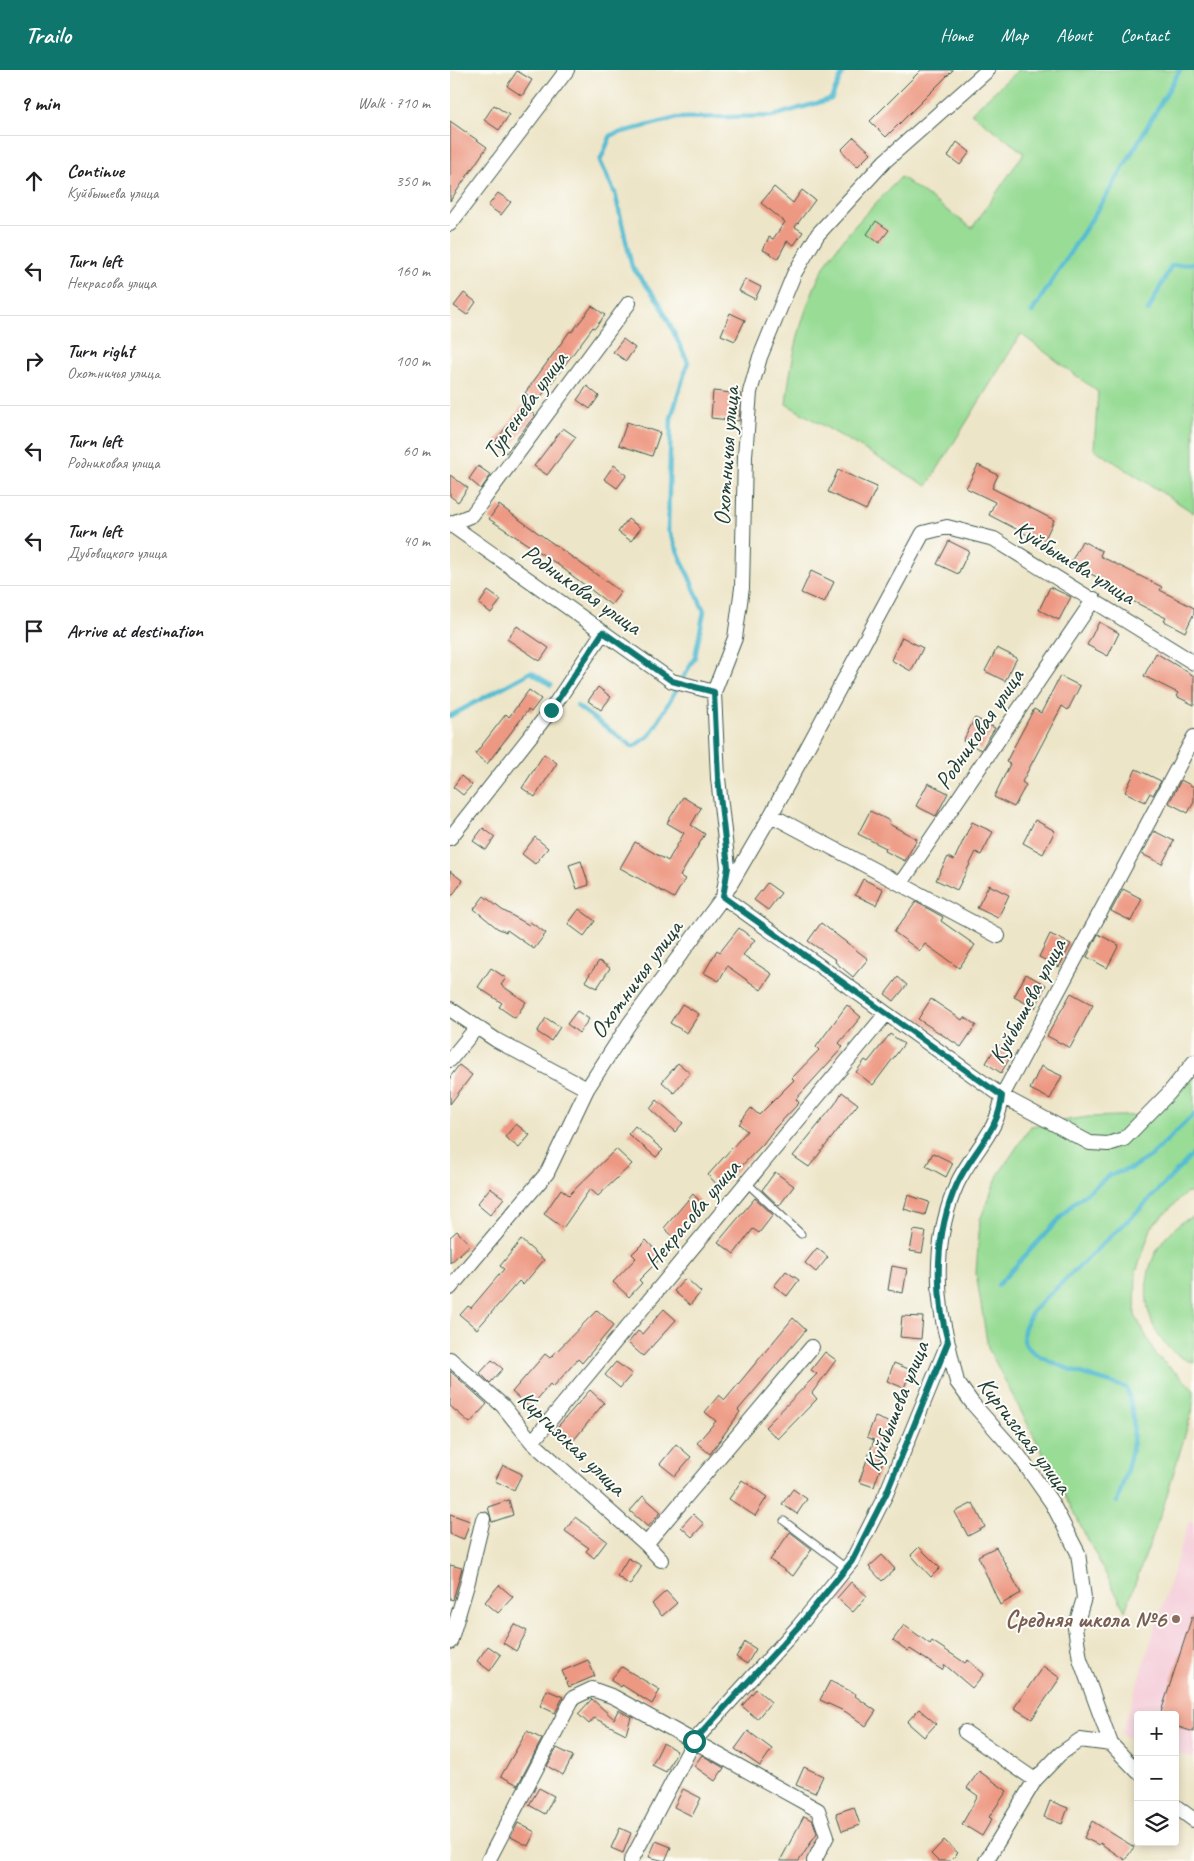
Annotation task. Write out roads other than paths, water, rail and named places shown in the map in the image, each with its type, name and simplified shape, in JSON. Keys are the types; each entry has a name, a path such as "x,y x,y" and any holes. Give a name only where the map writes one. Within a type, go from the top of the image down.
{"street":[{"path":"450,224 567,70"},
{"name":"Охотничья улица","path":"723,897 728,867 718,778 714,692 735,638 742,588 745,456 750,392 760,357 790,282 818,234 885,161 988,70"},
{"name":"Тургенева улица","path":"450,524 472,515 629,303"},
{"name":"Родниковая улица","path":"450,524 672,681 714,692"},
{"name":"Куйбышева улица","path":"922,533 947,528 994,539 1094,599 1194,663"},
{"name":"Охотничья улица","path":"450,1287 547,1172 587,1089 629,1024 723,897 771,815 922,533"},
{"name":"Родниковая улица","path":"901,884 1094,599"},
{"path":"450,838 551,710 603,632"},
{"name":"Куйбышева улица","path":"631,1861 694,1741 798,1627 852,1561 886,1494 948,1342 943,1324 938,1280 944,1225 957,1184 1000,1112 1002,1096 1194,737"},
{"path":"771,815 998,936"},
{"path":"723,897 1002,1096 1090,1143 1108,1144 1124,1139 1169,1093 1194,1062"},
{"path":"450,1009 496,1040 587,1089"},
{"name":"Некрасова улица","path":"532,1442 886,1015"},
{"path":"450,1060 477,1027"},
{"name":"Киргизская улица","path":"948,1342 957,1382 972,1404 1025,1464 1052,1503 1078,1553 1084,1598 1075,1628 1079,1651 1110,1744 1134,1768"},
{"path":"646,1544 812,1347"},
{"name":"Киргизская улица","path":"450,1359 503,1406 532,1442 646,1544 661,1560"},
{"path":"450,1642 467,1585 483,1519"},
{"path":"488,1861 573,1698 592,1689 614,1697 818,1810 827,1836 814,1861"},
{"path":"965,1732 1034,1780"},
{"path":"986,1861 1034,1780 1060,1754 1080,1740 1110,1744"},
{"path":"1179,1809 1194,1820"}],"lane":[{"path":"747,1183 801,1234"},
{"path":"784,1521 846,1568"}],"waterway":[{"path":"577,706 633,747 650,735 695,657 704,611 668,529 671,418 688,362 659,302 632,267 615,193 600,161 611,135 677,118 773,116 831,99 844,70"},
{"path":"1032,312 1109,192 1180,70"},
{"path":"1148,311 1171,266 1194,263"},
{"path":"450,716 531,672 551,685"},
{"path":"998,1285 1074,1203 1110,1175 1132,1168 1151,1156 1194,1114"},
{"path":"1117,1502 1130,1459 1134,1433 1127,1388 1072,1370 1043,1358 1026,1345 1023,1336 1024,1331 1034,1309 1142,1207 1194,1153"}],"place":[{"name":"Средняя школа №6","path":"1176,1619"}]}
